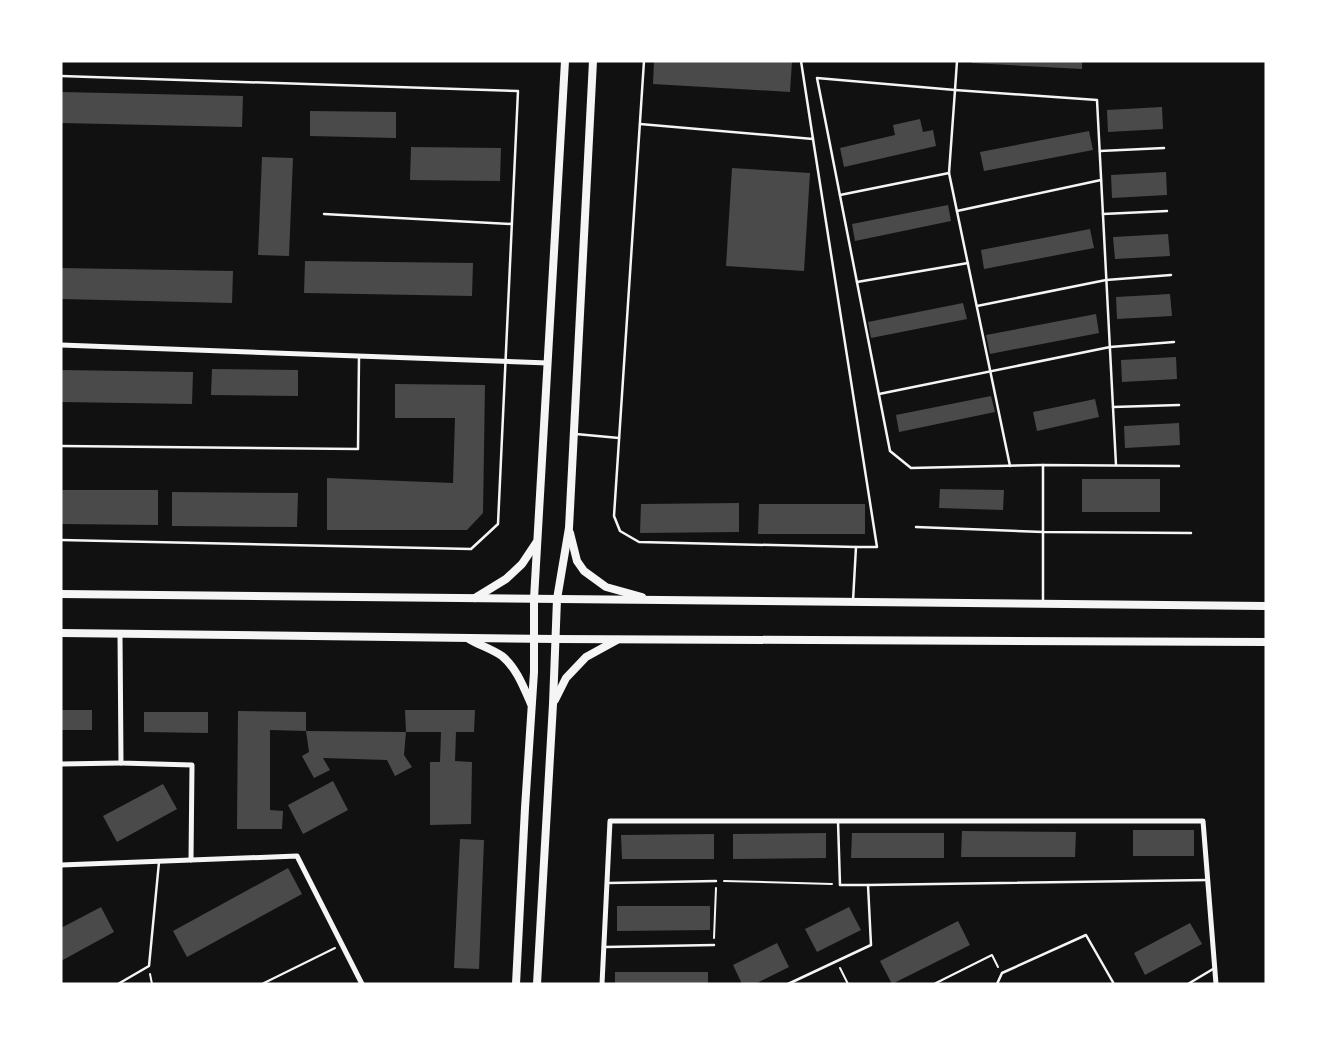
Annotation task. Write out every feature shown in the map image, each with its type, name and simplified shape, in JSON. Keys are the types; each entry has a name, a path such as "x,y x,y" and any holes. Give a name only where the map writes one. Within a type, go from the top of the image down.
{"main road":[{"path":"516,984 534,672 534,599 566,61"},
{"path":"537,984 557,599 569,528 593,61"},
{"path":"569,528 577,561 584,571 606,587 654,600"},
{"path":"474,598 506,579 522,564 538,541"},
{"path":"61,594 1266,606"},
{"path":"61,633 534,639 1266,642"},
{"path":"467,638 502,656 521,681 532,707"},
{"path":"553,704 566,678 586,657 618,639"}],"street":[{"path":"61,346 548,362"},
{"path":"120,634 120,763"},
{"path":"61,764 192,765 191,860"},
{"path":"602,984 610,821 1203,821 1216,984"},
{"path":"61,865 297,856 362,984"}],"lane":[{"path":"644,61 614,516 620,531 638,542 877,547 801,61"},
{"path":"956,61 949,174 1010,466"},
{"path":"61,76 518,91 498,524 471,548 61,540"},
{"path":"1116,466 1097,100 817,78 890,451 911,468 1178,466"},
{"path":"640,124 813,140"},
{"path":"1100,152 1164,148"},
{"path":"840,195 949,174"},
{"path":"957,211 1101,180"},
{"path":"1103,214 1167,211"},
{"path":"324,214 512,224"},
{"path":"857,282 968,263"},
{"path":"977,306 1106,280 1171,275"},
{"path":"879,394 1110,347 1174,342"},
{"path":"61,446 358,449 359,356"},
{"path":"1113,407 1179,405"},
{"path":"574,434 619,438"},
{"path":"1042,604 1043,466"},
{"path":"916,527 1043,532 1191,533"},
{"path":"852,602 856,547"},
{"path":"838,821 840,884 1208,880"},
{"path":"118,984 149,966 159,862"},
{"path":"607,884 716,881"},
{"path":"788,984 871,945 868,885"},
{"path":"997,984 1002,973 1086,935 1114,984"},
{"path":"604,947 714,945"},
{"path":"1188,984 1215,968"}],"path":[{"path":"714,945 716,881 840,884"},
{"path":"262,984 342,945"},
{"path":"934,984 992,955 1002,973"},
{"path":"836,961 848,984"}],"building":[{"path":"654,61 792,61 790,92 653,84"},
{"path":"972,61 1082,61 1082,69 972,63"},
{"path":"61,92 243,96 242,127 61,123"},
{"path":"1162,107 1163,129 1108,132 1107,110"},
{"path":"310,111 396,112 396,138 310,136"},
{"path":"920,119 923,132 933,130 936,146 844,167 840,148 895,135 893,125"},
{"path":"1089,131 1093,150 984,171 980,152"},
{"path":"411,147 501,148 500,181 410,180"},
{"path":"262,157 293,158 289,256 258,255"},
{"path":"732,168 810,173 804,271 726,266"},
{"path":"1166,172 1167,195 1112,198 1111,175"},
{"path":"948,205 951,221 855,241 852,224"},
{"path":"1090,229 1094,248 984,269 981,250"},
{"path":"1168,234 1170,256 1115,259 1113,237"},
{"path":"305,261 473,263 472,296 304,293"},
{"path":"61,268 233,271 232,303 61,299"},
{"path":"1170,294 1172,316 1117,319 1116,297"},
{"path":"963,303 967,319 871,338 868,322"},
{"path":"1096,314 1099,333 990,354 986,335"},
{"path":"1176,357 1177,379 1122,382 1121,360"},
{"path":"212,369 298,370 298,396 211,395"},
{"path":"61,370 193,372 192,404 61,402"},
{"path":"395,384 485,385 483,513 467,530 327,530 327,478 453,483 455,418 395,418"},
{"path":"991,396 995,412 899,432 896,415"},
{"path":"1095,399 1099,417 1037,431 1033,412"},
{"path":"1179,423 1180,445 1125,448 1124,426"},
{"path":"1082,479 1160,479 1160,512 1082,512"},
{"path":"940,489 1004,490 1003,510 939,508"},
{"path":"61,490 158,490 158,525 61,524"},
{"path":"172,492 298,493 297,527 172,526"},
{"path":"739,503 739,532 640,533 641,504"},
{"path":"759,504 865,504 865,534 758,534"},
{"path":"61,710 92,710 92,730 61,730"},
{"path":"405,710 475,710 474,732 456,732 455,761 472,762 471,824 430,825 430,762 440,762 441,732 406,732"},
{"path":"238,711 306,712 306,731 270,730 270,810 283,811 282,829 237,829"},
{"path":"144,712 208,712 208,733 144,732"},
{"path":"306,731 406,732 404,755 412,767 395,776 387,760 323,758 330,770 314,778 302,756 309,752"},
{"path":"333,781 348,810 303,834 288,805"},
{"path":"163,784 177,809 117,842 103,816"},
{"path":"1133,830 1194,830 1194,856 1133,856"},
{"path":"962,831 1076,832 1075,857 961,857"},
{"path":"826,833 826,858 733,859 733,834"},
{"path":"852,833 944,833 944,858 851,858"},
{"path":"714,834 714,859 622,859 621,835"},
{"path":"460,839 484,840 479,969 454,968"},
{"path":"288,868 302,894 187,957 173,931"},
{"path":"617,906 710,906 710,930 617,931"},
{"path":"101,907 114,932 61,961 61,928"},
{"path":"849,907 861,930 817,952 805,929"},
{"path":"958,921 970,945 892,984 880,961"},
{"path":"1190,923 1202,944 1145,975 1134,953"},
{"path":"777,943 789,967 755,984 742,984 733,965"},
{"path":"615,972 708,972 708,984 615,984"}]}
